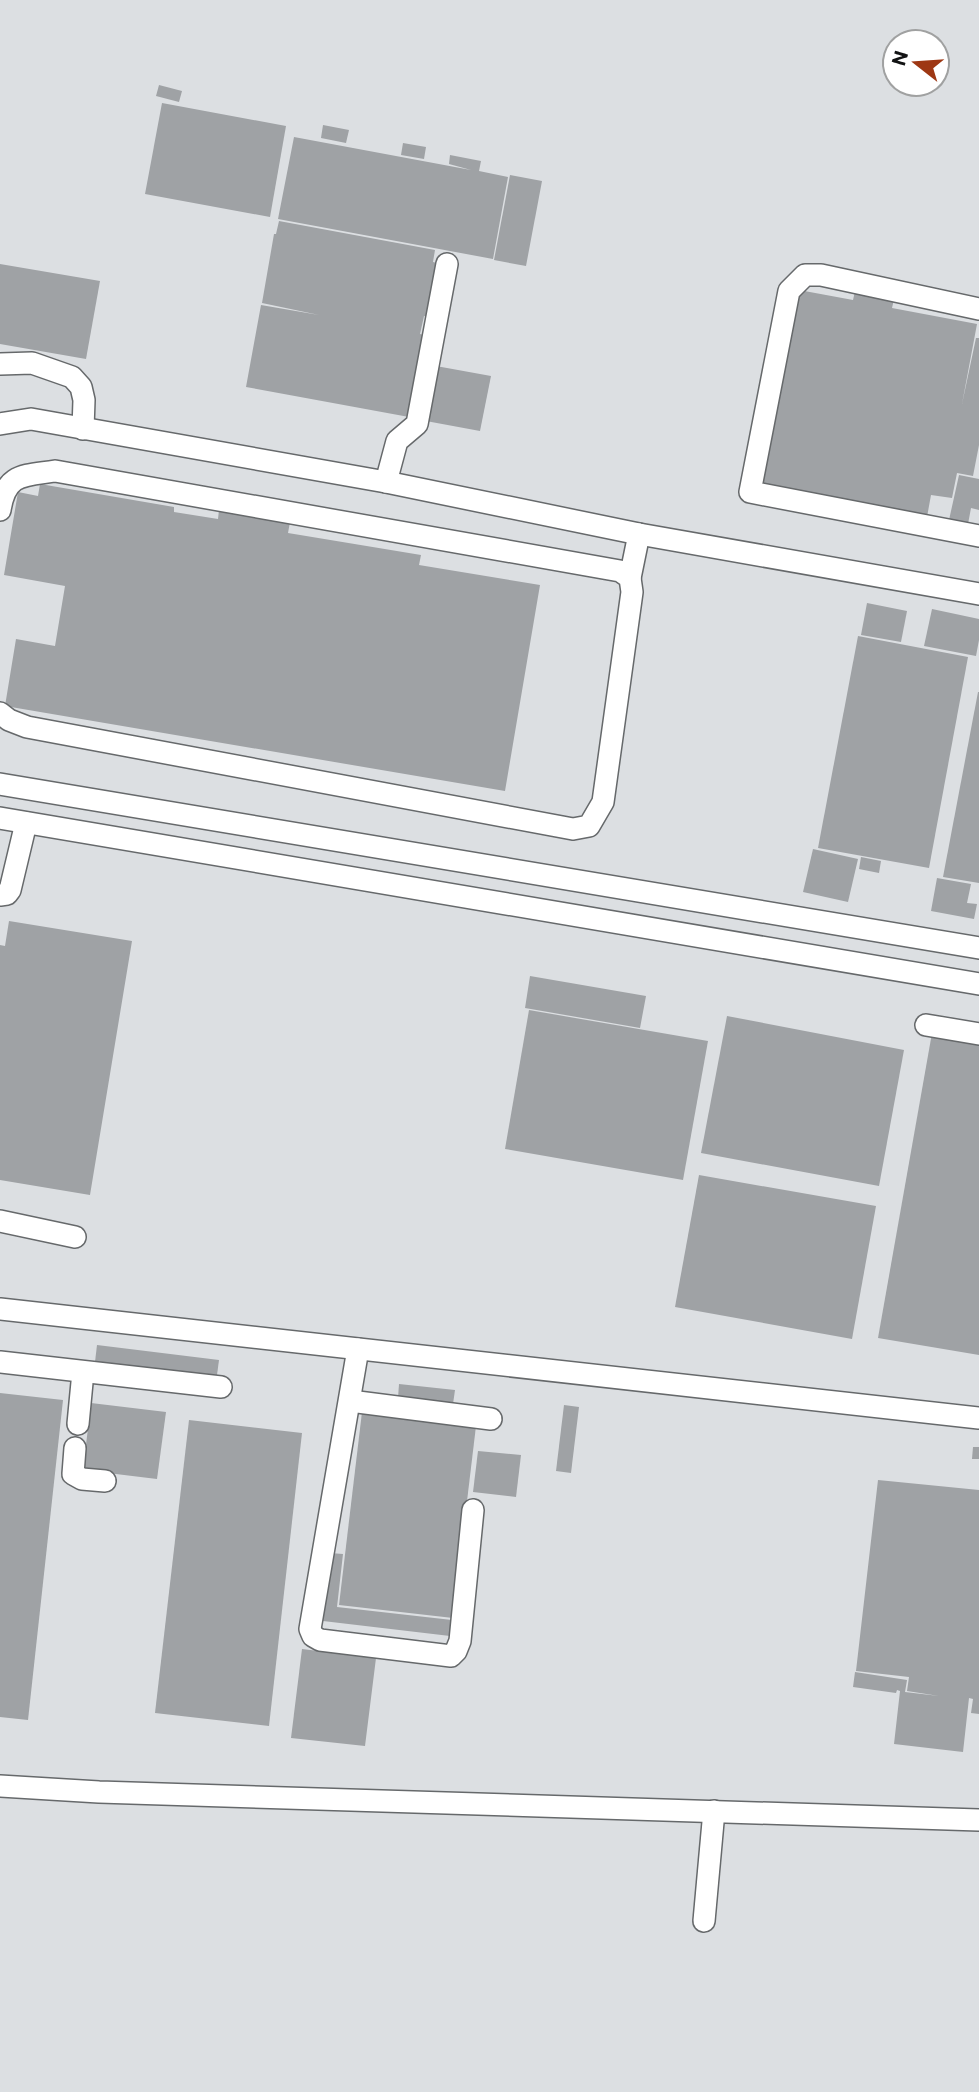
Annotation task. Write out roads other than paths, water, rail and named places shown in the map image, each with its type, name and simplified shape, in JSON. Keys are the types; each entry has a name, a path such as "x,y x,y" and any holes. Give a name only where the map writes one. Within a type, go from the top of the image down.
{"street":[{"path":"386,482 397,441 417,424 447,264"},
{"path":"979,309 821,275 805,275 789,291 750,492 979,536"},
{"path":"0,364 33,363 72,377 81,387 84,400 83,429"},
{"path":"0,424 31,419 386,482 639,534 979,594"},
{"path":"0,510 2,495 8,485 18,477 55,471 620,571 630,578"},
{"path":"0,712 9,720 27,727 559,827 573,829 589,826 603,802 632,592 630,578 639,534"},
{"path":"0,784 979,948"},
{"path":"0,818 979,984"},
{"path":"0,895 10,890 26,823"},
{"path":"702,937 708,901"},
{"path":"926,1025 979,1034"},
{"path":"0,1221 75,1237"},
{"path":"0,1309 979,1418"},
{"path":"358,1349 310,1629 313,1636 320,1640 451,1656 460,1641 473,1510"},
{"path":"0,1362 221,1387"},
{"path":"78,1423 83,1372"},
{"path":"350,1401 491,1419"},
{"path":"75,1448 73,1474 82,1479 105,1481"},
{"path":"0,1786 99,1792 979,1820"},
{"path":"704,1921 714,1811"}]}
